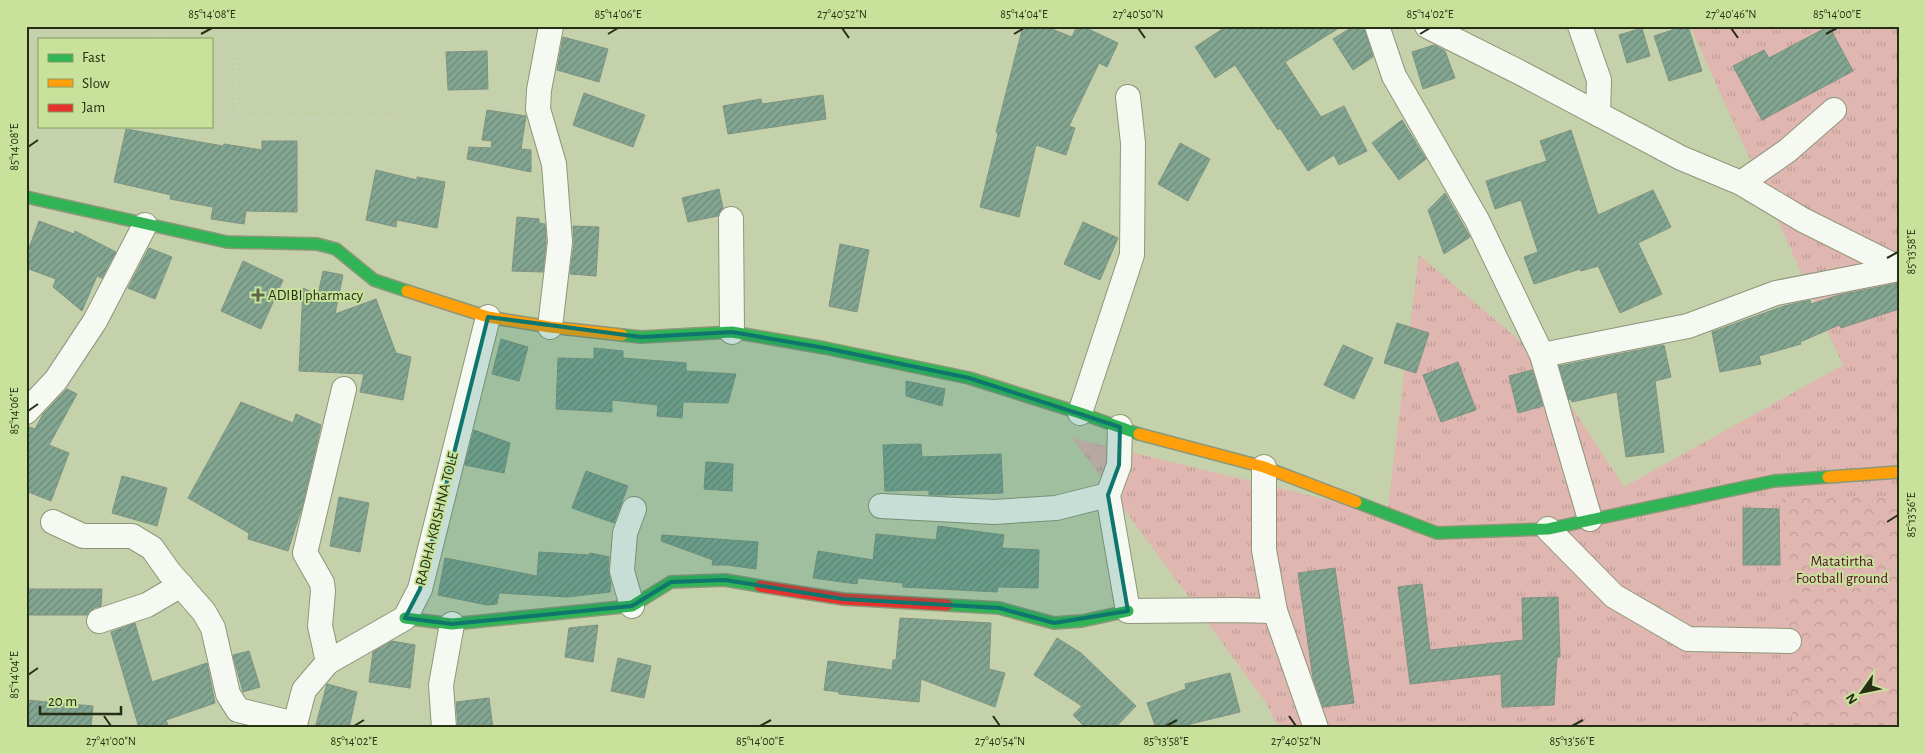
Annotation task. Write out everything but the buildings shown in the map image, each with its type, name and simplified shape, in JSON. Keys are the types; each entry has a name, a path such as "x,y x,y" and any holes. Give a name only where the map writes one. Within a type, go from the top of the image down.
{"street":[{"path":"550,327 560,242 554,164 538,109 539,90 551,26"},
{"path":"1376,26 1394,76 1477,220 1542,355 1590,519"},
{"path":"1427,26 1681,158 1741,183 1804,220 1899,269"},
{"path":"1580,26 1599,80 1598,114"},
{"path":"1080,413 1132,255 1134,143 1128,97"},
{"path":"1741,183 1787,151 1834,110"},
{"path":"26,197 227,242 317,244 326,246 336,249 374,280 488,317 550,327 641,337 732,332 825,348 969,378 1080,413 1150,438 1264,467 1437,533 1548,529 1774,482 1899,472"},
{"path":"731,219 732,332"},
{"path":"26,412 56,380 95,321 145,225"},
{"path":"1542,355 1688,326 1776,292 1899,269"},
{"name":"RADHA KRISHNA TOLE","path":"405,618 420,589 488,317"},
{"path":"328,662 320,626 322,583 305,553 344,389"},
{"path":"1120,427 1119,465 1108,495 1128,611"},
{"path":"1264,467 1264,550 1275,612 1316,728"},
{"path":"881,506 994,512 1056,508 1108,495"},
{"path":"632,606 622,571 625,533 634,509"},
{"path":"53,522 83,536 132,536 152,548 169,572 204,612 214,628 228,694 238,710 294,726 304,690 328,662 405,618 452,624 632,606 671,582 725,580 843,599 999,608 1054,623 1082,621 1128,611 1235,610 1275,612"},
{"path":"1548,529 1614,596 1688,639 1789,641"},
{"path":"100,621 147,605 181,585"},
{"path":"444,728 441,685 452,624"}],"path":[{"path":"238,46 235,83 239,119"},
{"path":"212,110 239,119 413,118 463,99 538,109"}],"highlighted area":[{"path":"488,317 641,337 732,332 825,348 969,378 1120,427 1119,465 1108,495 1128,611 1054,623 999,608 843,599 725,580 671,582 632,606 452,624 405,618 420,589"}],"green space":[{"path":"1690,26 1899,26 1899,728 1279,728 1265,701 1072,438 1387,514 1419,255 1539,357 1624,487 1843,365"},
{"name":"Matatirtha Football ground","path":"1899,496 1899,728 1793,728 1782,499"}],"traffic: fast":[{"path":"26,197 227,242 317,244 336,249 374,280 407,291"},
{"path":"622,335 641,337 732,332 825,348 969,378 1139,434"},
{"path":"1356,502 1437,533 1548,529 1774,481 1828,477"},
{"path":"405,618 452,624 632,606 671,582 725,580 760,586"},
{"path":"947,605 999,608 1054,623 1082,621 1128,611"}],"traffic: slow":[{"path":"407,291 488,317 550,327 622,335"},
{"path":"1139,434 1264,467 1356,502"},
{"path":"1828,477 1899,472"}],"traffic: jam":[{"path":"760,586 843,599 947,605"}],"place":[{"name":"ADIBI pharmacy","path":"258,295"}]}
